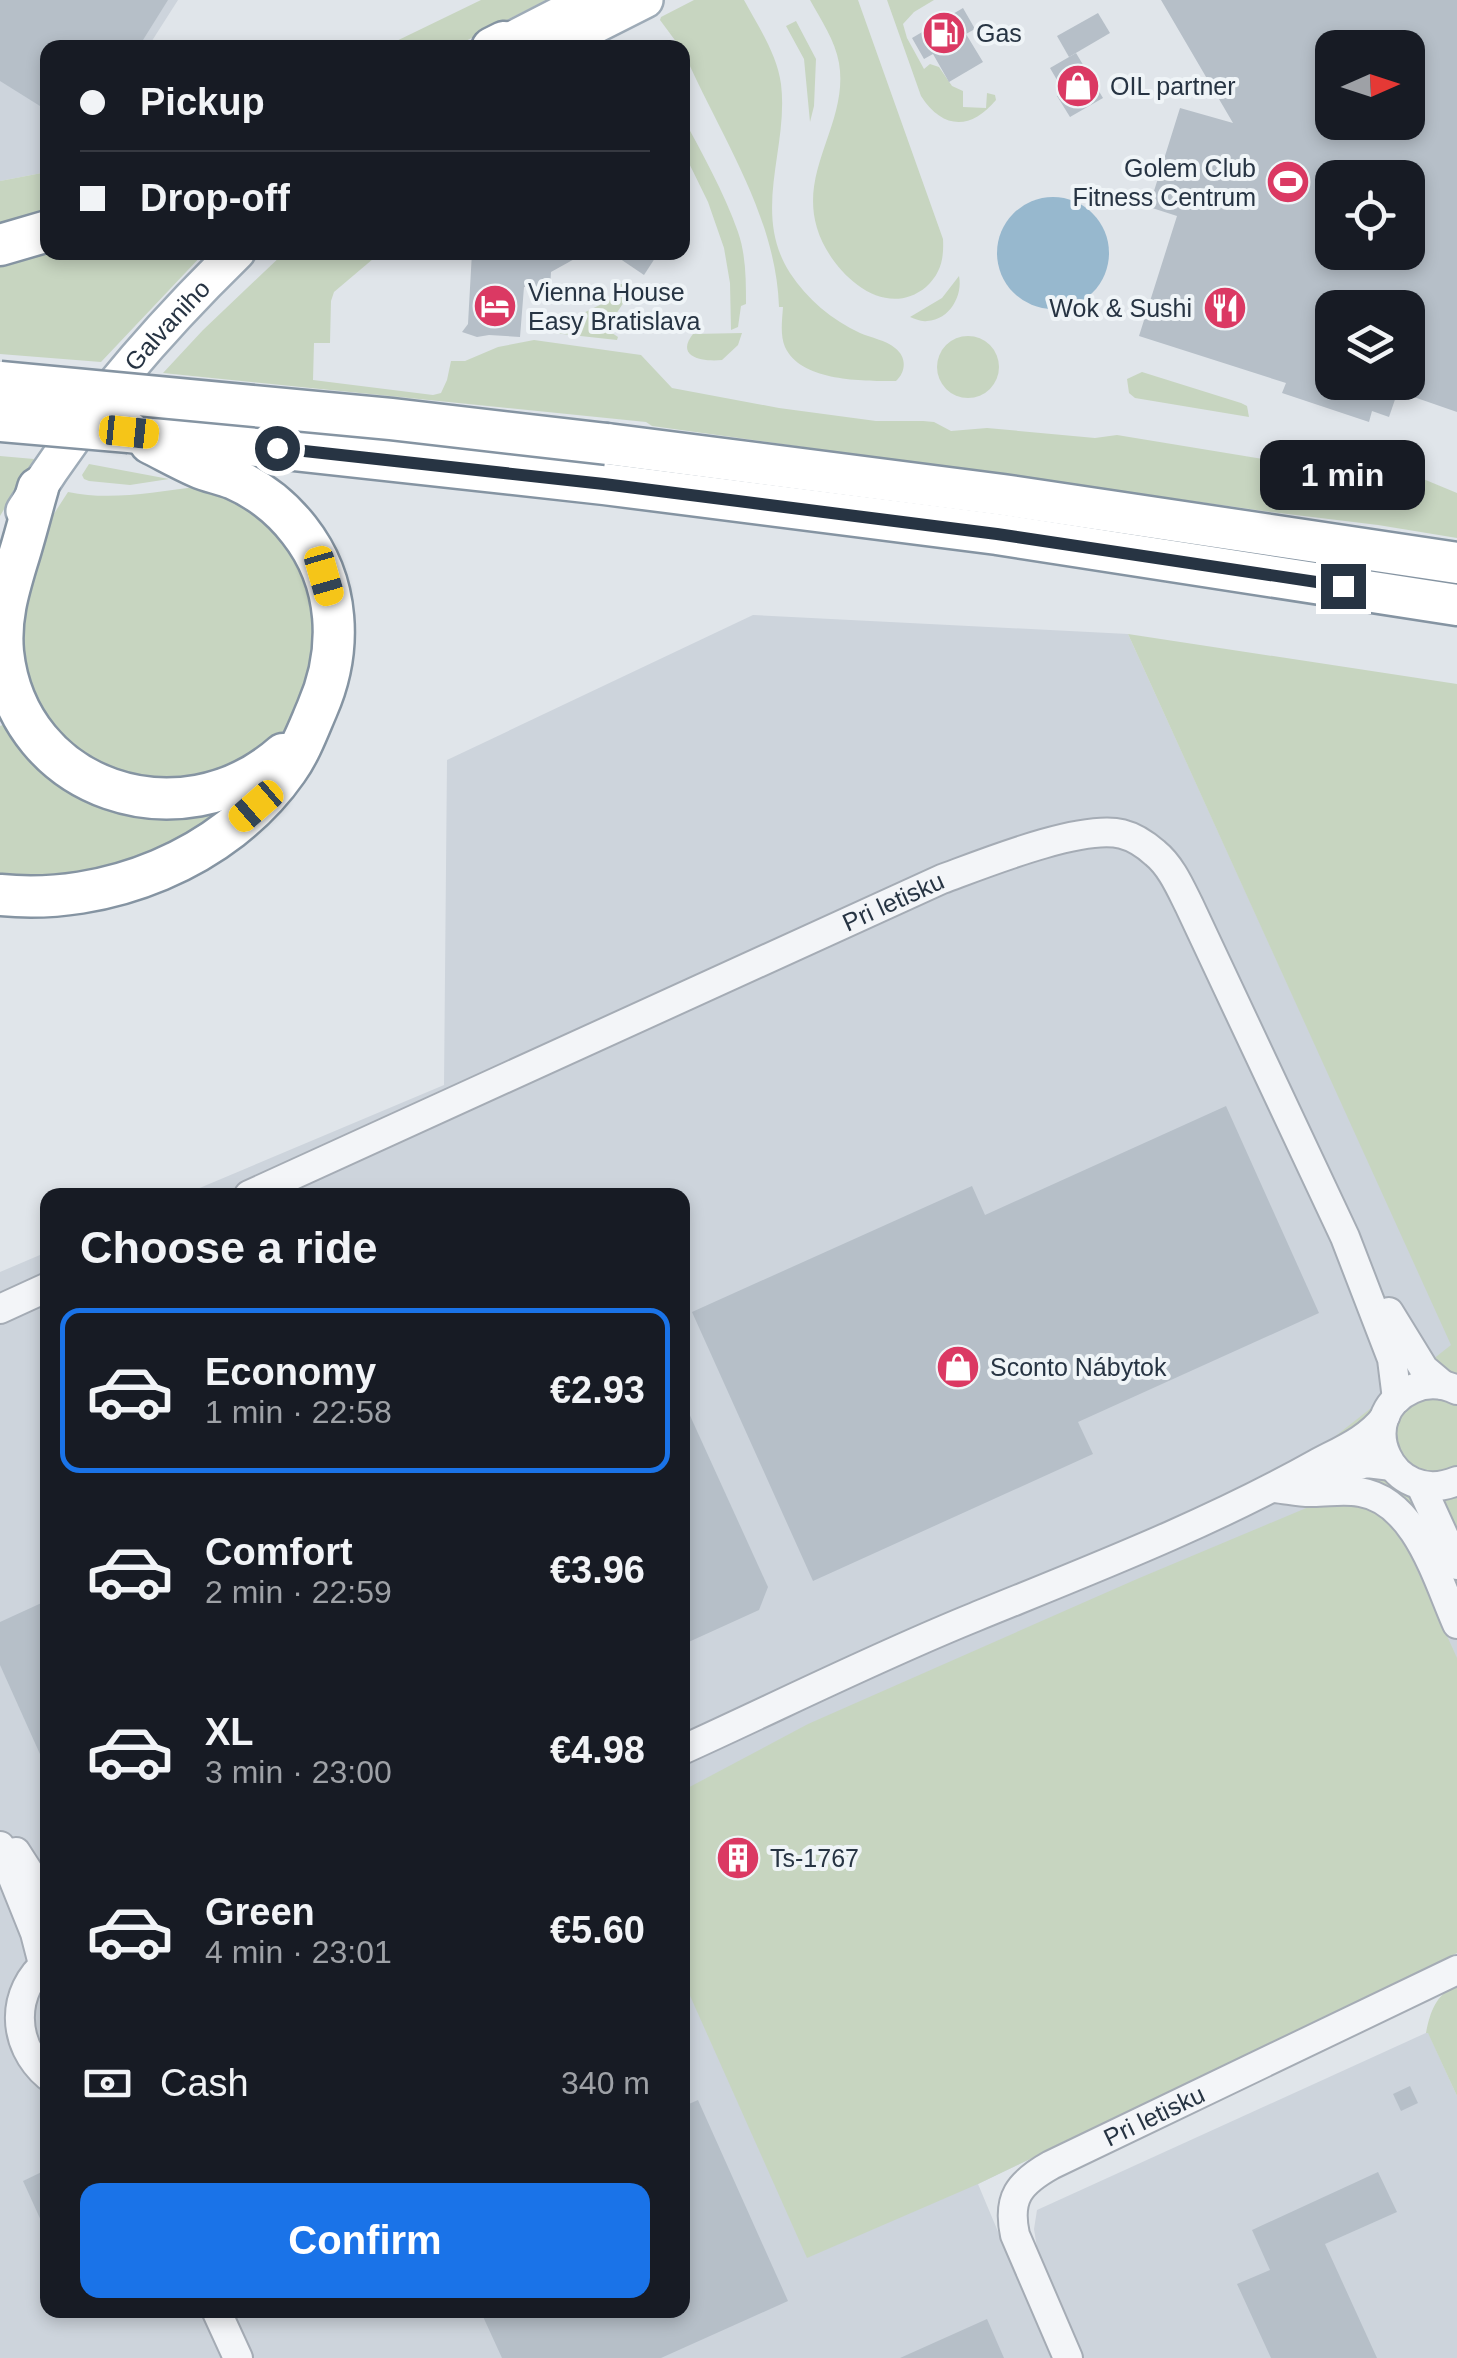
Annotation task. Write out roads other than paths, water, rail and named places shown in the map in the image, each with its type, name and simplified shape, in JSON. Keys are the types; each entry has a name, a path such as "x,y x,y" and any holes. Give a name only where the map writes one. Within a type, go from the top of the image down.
{"highway":[{"path":"0,245 40,233"},
{"path":"0,382 607,444 1457,562"},
{"path":"0,421 604,484 997,534 1457,605"},
{"path":"0,896 52,897 101,890 158,870 214,840 256,806 289,768 322,698 334,650 335,626 332,600 309,543 288,516 248,486 202,469 129,432"},
{"path":"38,488 8,590 2,633 4,655 18,704 28,723 71,768 95,783 136,797 175,800 216,793 254,776 282,755 307,726 322,698"}],"main road":[{"path":"509,40 589,0"},
{"path":"566,40 644,0"},
{"name":"Galvaniho","path":"0,550 88,418 138,357 229,260"}],"street":[{"name":"Pri letisku","path":"264,1188 942,879 1041,846 1104,832 1120,834 1159,856 1179,885 1345,1237 1392,1359 1391,1408 1382,1438 1392,1466"},
{"name":"Pri letisku","path":"1345,1237 1424,1369 1450,1387"},
{"path":"0,1308 40,1290"},
{"name":"Pri letisku","path":"690,1746 1274,1488 1364,1438 1404,1392 1423,1384 1450,1387"},
{"name":"Pri letisku","path":"1274,1488 1367,1463 1392,1466"},
{"path":"1392,1466 1404,1478 1421,1486 1439,1487 1457,1481"},
{"path":"1421,1486 1457,1565"},
{"name":"Pri letisku","path":"1274,1488 1356,1491 1388,1502 1416,1532 1457,1624"},
{"path":"0,1827 40,1890"},
{"path":"0,1846 40,1948"},
{"path":"40,1967 12,1990 19,2011 10,2030 40,2068"},
{"name":"Pri letisku","path":"1068,2358 1015,2235 1013,2203 1028,2180 1068,2156 1457,1970"},
{"path":"220,2318 238,2358"}],"water":[{"path":"1053,197 1074,201 1092,214 1105,232 1109,253 1105,274 1092,292 1074,305 1053,309 1032,305 1014,292 1001,274 997,253 1001,232 1014,214 1032,201"}],"place":[{"name":"Gas","path":"944,33"},
{"name":"OIL partner","path":"1078,86"},
{"name":"Golem Club Fitness Centrum","path":"1288,182"},
{"name":"Vienna House Easy Bratislava","path":"495,306"},
{"name":"Wok & Sushi","path":"1225,308"},
{"name":"Sconto Nábytok","path":"958,1367"},
{"name":"Ts-1767","path":"738,1858"}]}
